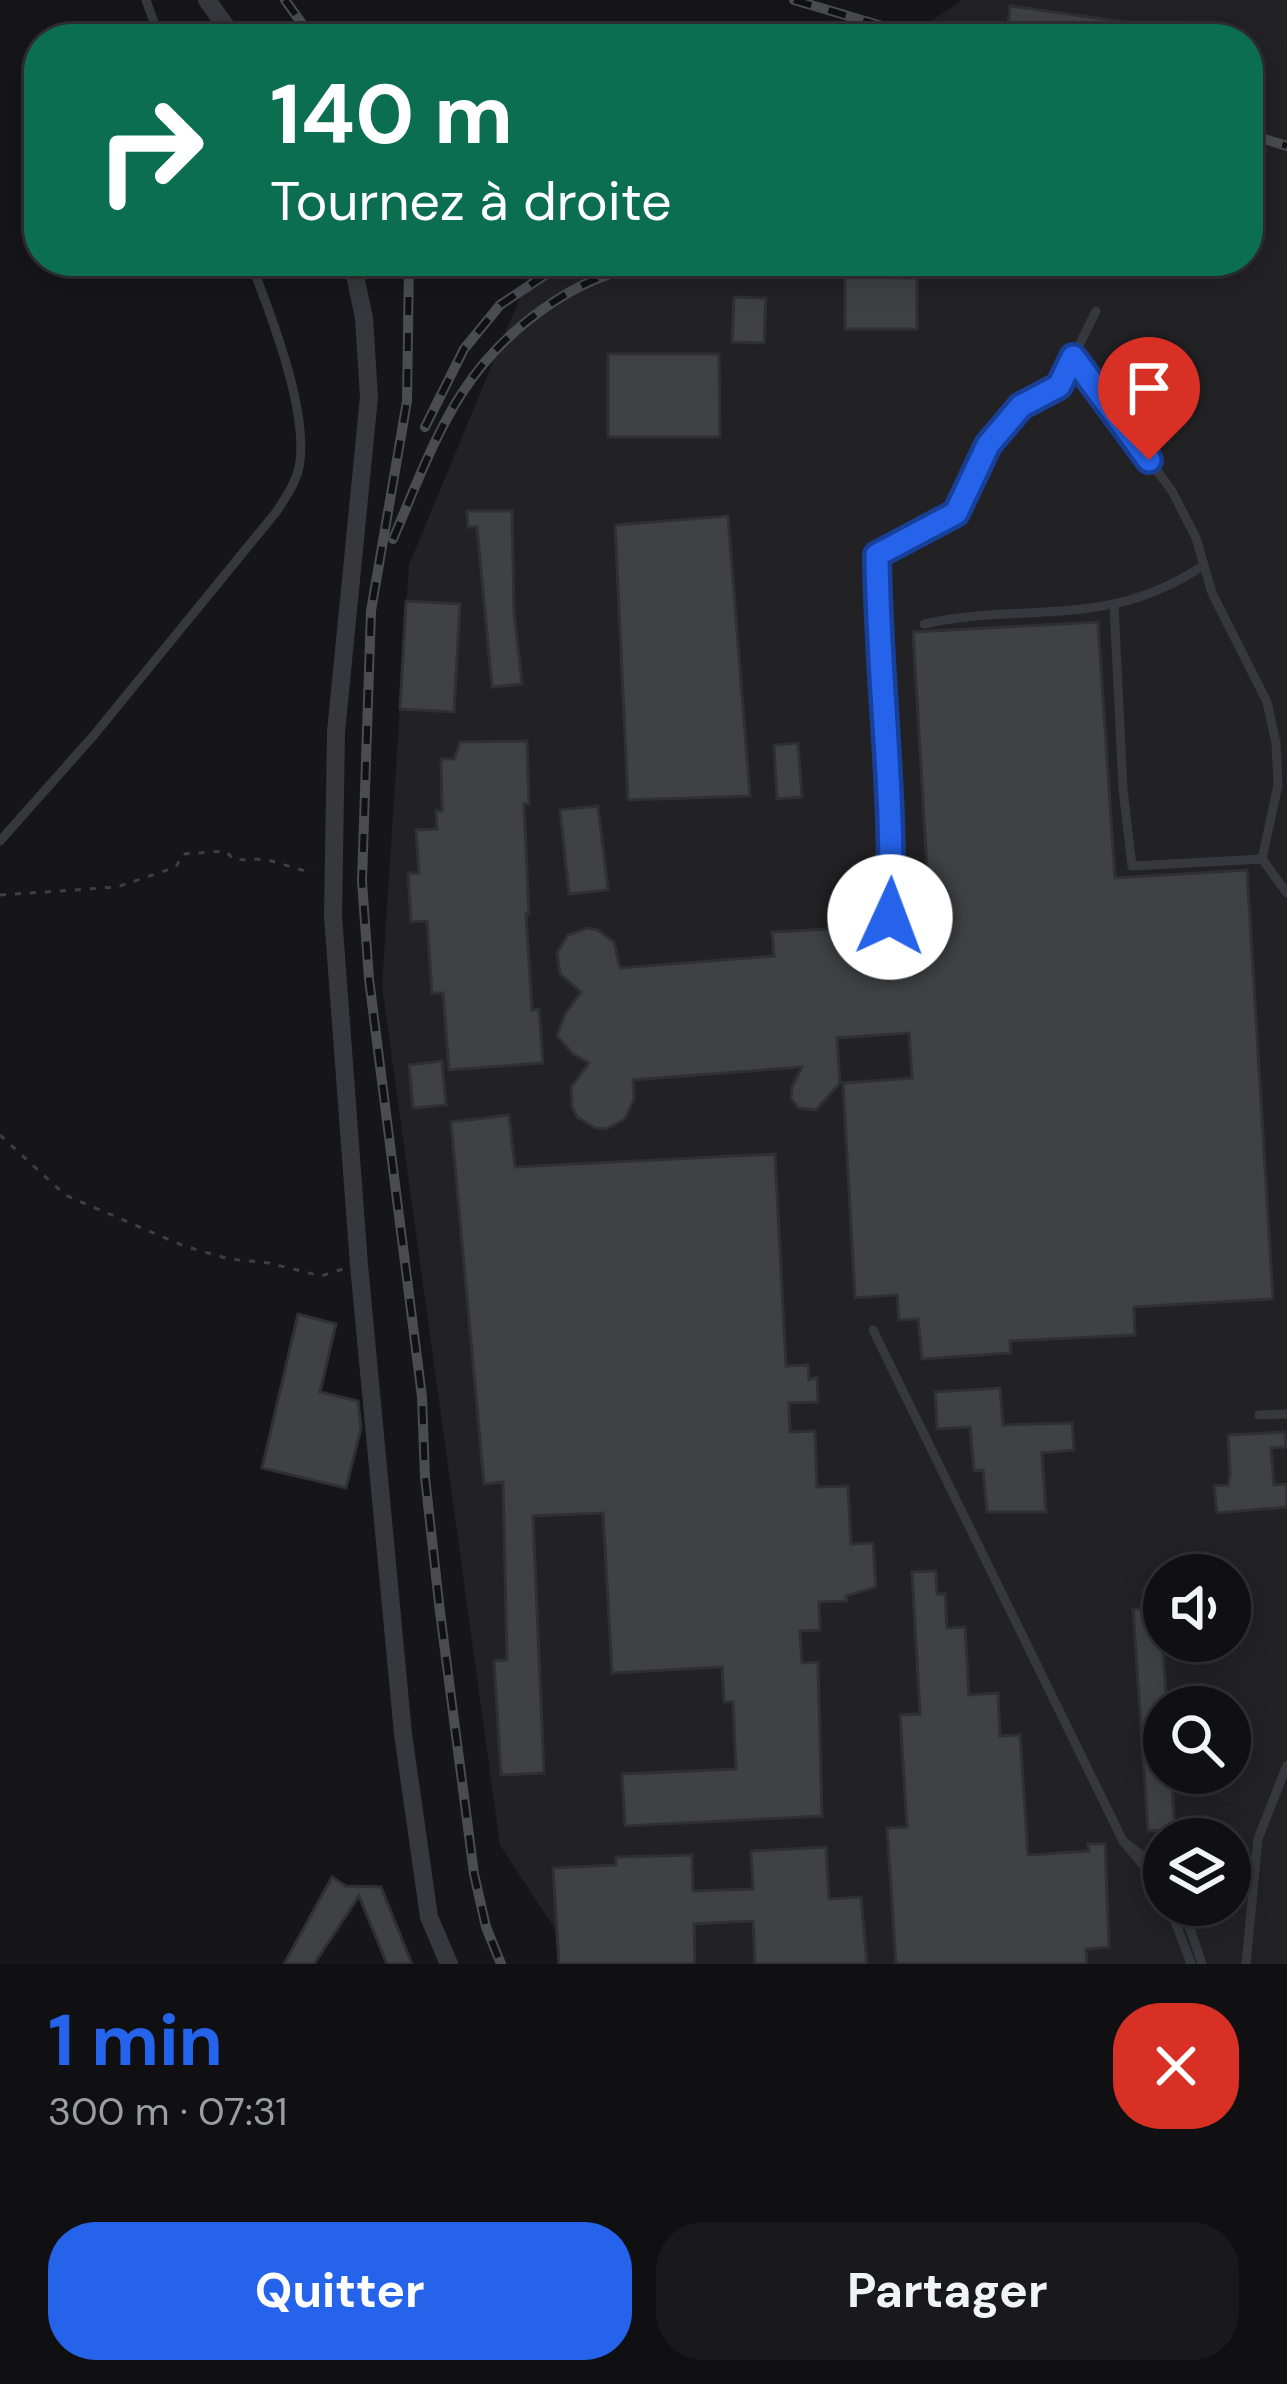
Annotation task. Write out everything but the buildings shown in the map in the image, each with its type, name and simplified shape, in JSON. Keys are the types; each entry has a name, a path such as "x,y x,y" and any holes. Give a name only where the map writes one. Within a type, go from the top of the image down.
{"street":[{"path":"355,276 364,318 368,397 337,732 332,868 359,1264 403,1734 428,1917 449,1964"}],"lane":[{"path":"0,841 94,736 294,484 301,460 296,415 281,351 255,276"},
{"path":"890,917 892,820 877,555 956,513 988,445 1021,406 1059,386 1096,310"},
{"path":"1073,357 1172,491 1196,538 1212,593 1267,703 1276,743 1278,785 1262,859 1287,893"},
{"path":"924,624 956,617 1086,612 1175,585 1204,566"},
{"path":"1114,605 1132,866 1262,859"},
{"path":"873,1330 1123,1841 1143,1865"},
{"path":"1259,1415 1287,1414"},
{"path":"1246,1964 1258,1839 1287,1765"},
{"path":"1123,1841 1143,1856"},
{"path":"1177,1926 1191,1964"},
{"path":"1189,1926 1202,1964"}],"path":[{"path":"0,895 117,886 176,867 183,854 197,850 226,851 234,860 265,859 304,871 332,868"},
{"path":"0,1135 65,1195 184,1246 321,1276 359,1264"}],"shaded area":[{"path":"962,0 1287,0 1287,1964 578,1964 500,1845 382,986 409,565 529,276 1263,276 1263,24 926,24"}],"railway":[{"path":"285,0 302,24"},
{"path":"794,0 875,24"},
{"path":"1263,139 1287,146"},
{"path":"409,276 407,401 371,611 362,881 369,979 422,1397 425,1477 440,1612 474,1874 486,1927 501,1964"},
{"path":"425,427 464,349 500,305 544,276"},
{"path":"393,539 438,436 473,377 522,325 555,301 606,276"}],"route":[{"path":"890,917 892,820 877,555 956,513 988,445 1021,406 1059,386 1073,357 1149,460"}]}
